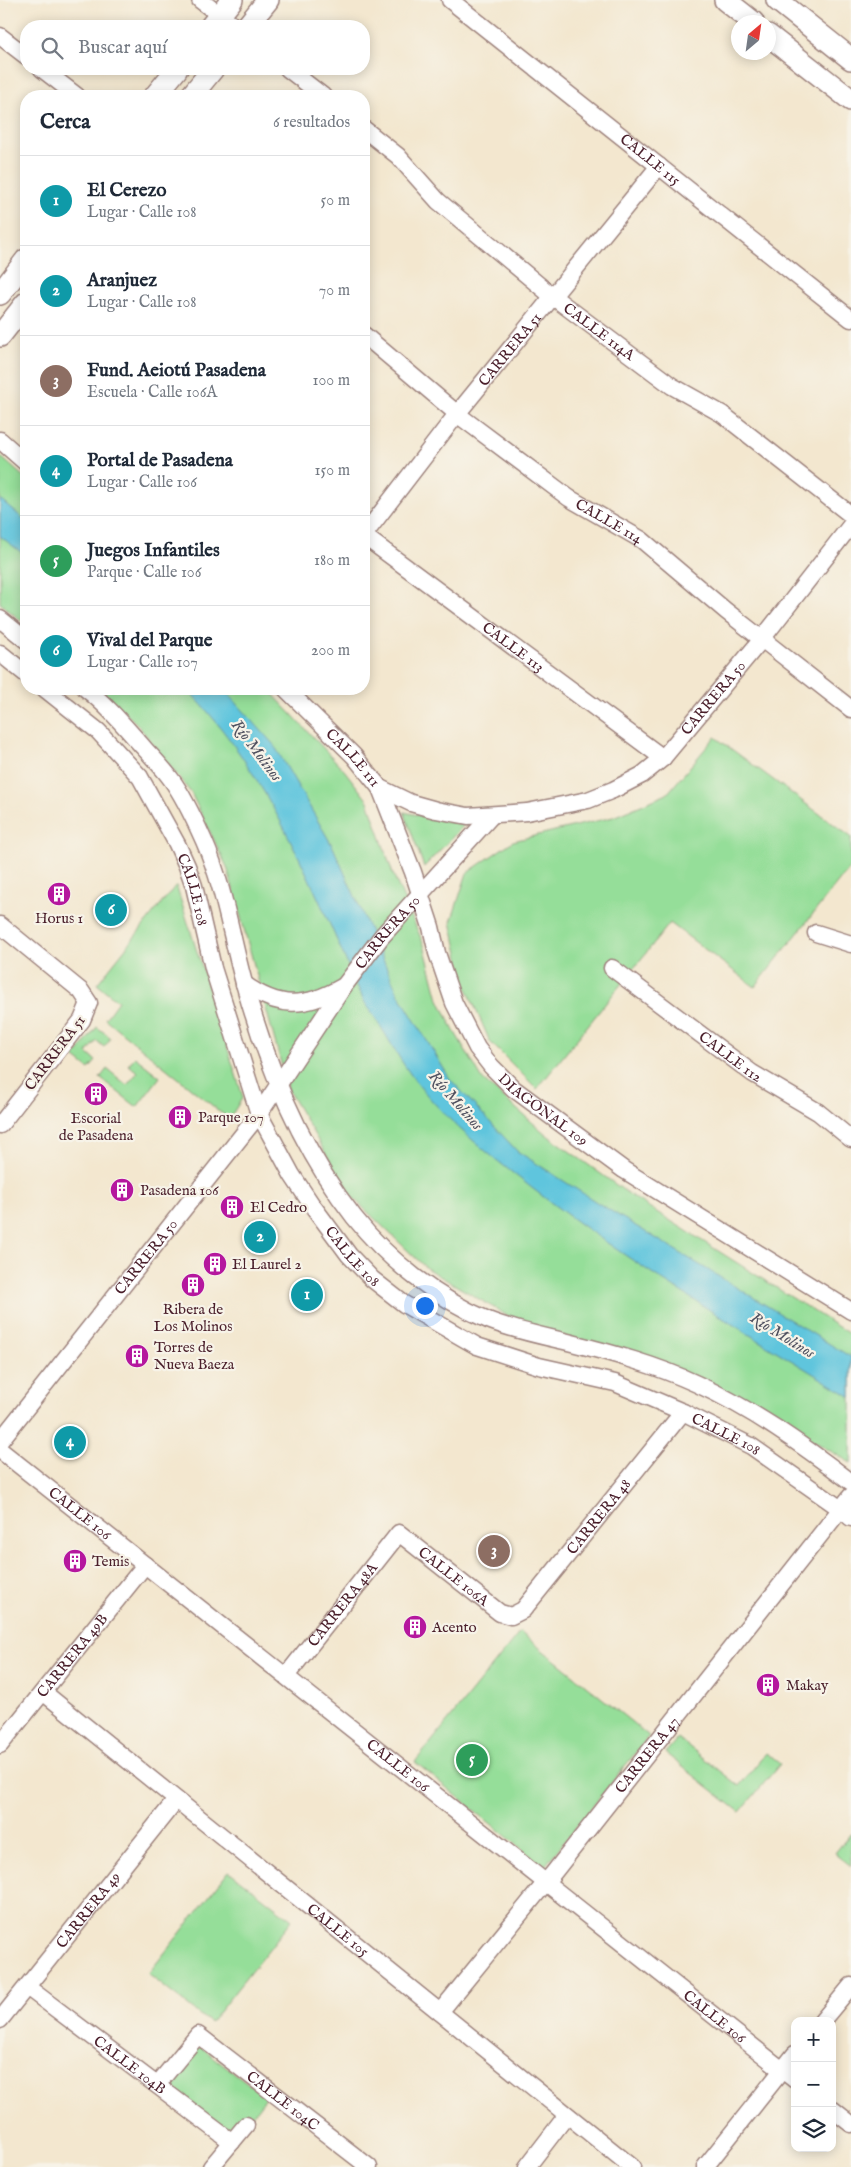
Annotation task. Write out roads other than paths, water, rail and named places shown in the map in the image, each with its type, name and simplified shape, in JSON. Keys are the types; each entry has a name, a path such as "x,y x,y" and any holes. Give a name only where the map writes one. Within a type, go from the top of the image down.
{"main road":[{"path":"252,20 268,0"},
{"path":"725,0 744,15"},
{"path":"777,0 851,59"},
{"path":"776,41 851,100"},
{"path":"160,90 172,75"},
{"path":"196,90 208,75"},
{"path":"0,294 20,268"},
{"path":"0,336 20,311"}],"street":[{"path":"200,0 224,17"},
{"name":"CALLE 115","path":"450,0 851,319"},
{"path":"0,36 20,51"},
{"path":"50,75 69,90"},
{"path":"296,75 315,90"},
{"name":"CALLE 114A","path":"370,134 398,156 438,201 552,296 672,386 722,414 851,515"},
{"name":"CARRERA 51","path":"370,528 457,414 658,166"},
{"name":"CALLE 114","path":"370,340 457,414 569,498 642,540 851,710"},
{"path":"0,440 20,458"},
{"name":"CARRERA 50","path":"0,1441 260,1114 347,982 382,936 492,815 560,807 588,800 642,775 663,758 762,639 851,525"},
{"name":"CALLE 113","path":"370,540 663,758"},
{"path":"0,619 20,635"},
{"path":"0,653 20,669"},
{"name":"CALLE 108","path":"53,695 98,731 140,777 177,844 194,886 213,968 260,1114 292,1175 312,1205 349,1255 372,1279 404,1304 477,1346 539,1366 615,1383 683,1412 751,1446 848,1508"},
{"name":"CALLE 108","path":"94,695 105,704 172,779 204,841 217,875 244,984 278,1087 297,1125 353,1216 384,1251 408,1272 432,1289 461,1307 491,1321 619,1355 697,1384 771,1424 813,1452 851,1482"},
{"name":"CALLE 111","path":"292,695 354,756 380,788 411,802 436,810 468,816 492,815"},
{"name":"DIAGONAL 109","path":"380,788 420,894 454,1003 477,1048 491,1066 514,1089 624,1170 851,1311"},
{"name":"CARRERA 51","path":"0,924 81,991 90,1003 82,1020 0,1125"},
{"path":"816,933 851,944"},
{"name":"CALLE 112","path":"612,968 752,1073 818,1112 851,1139"},
{"path":"244,984 257,993 279,1002 296,1003 327,996 347,982"},
{"name":"CARRERA 48","path":"511,1616 524,1610 683,1412"},
{"name":"CALLE 106","path":"0,1450 791,2077"},
{"name":"CARRERA 47","path":"440,2012 848,1508"},
{"name":"CALLE 106A","path":"399,1533 500,1613 511,1616"},
{"name":"CARRERA 48A","path":"286,1676 399,1533"},
{"name":"CARRERA 49B","path":"0,1745 145,1565"},
{"name":"CALLE 105","path":"42,1692 632,2167"},
{"name":"CARRERA 49","path":"0,2020 176,1800"},
{"path":"825,2017 851,1986"},
{"name":"CALLE 104B","path":"27,1987 232,2142"},
{"name":"CALLE 104C","path":"157,2085 198,2035 369,2167"},
{"path":"705,2167 791,2059"},
{"path":"836,2113 851,2124"},
{"path":"527,2167 567,2114"},
{"path":"210,2167 246,2125"}],"water":[{"path":"0,499 20,516 20,551 0,536"},
{"name":"Río Molinos","path":"192,695 229,695 274,745 333,847 397,991 450,1079 517,1151 598,1203 851,1357 851,1397 686,1295 606,1242 500,1163 445,1115 406,1068 365,1003 289,838 244,759 217,723"}],"place":[{"name":"Horus 1","path":"59,894"},
{"name":"Vival del Parque","path":"111,910"},
{"name":"Escorial de Pasadena","path":"96,1094"},
{"name":"Parque 107","path":"180,1117"},
{"name":"Pasadena 106","path":"122,1190"},
{"name":"El Cedro","path":"232,1207"},
{"name":"Aranjuez","path":"260,1237"},
{"name":"El Laurel 2","path":"215,1264"},
{"name":"Ribera de Los Molinos","path":"193,1285"},
{"name":"El Cerezo","path":"307,1295"},
{"name":"Torres de Nueva Baeza","path":"137,1356"},
{"name":"Portal de Pasadena","path":"70,1442"},
{"name":"Fund. Aeiotú Pasadena","path":"494,1551"},
{"name":"Temis","path":"75,1561"},
{"name":"Acento","path":"415,1627"},
{"name":"Makay","path":"768,1685"},
{"name":"Juegos Infantiles","path":"472,1760"}]}
